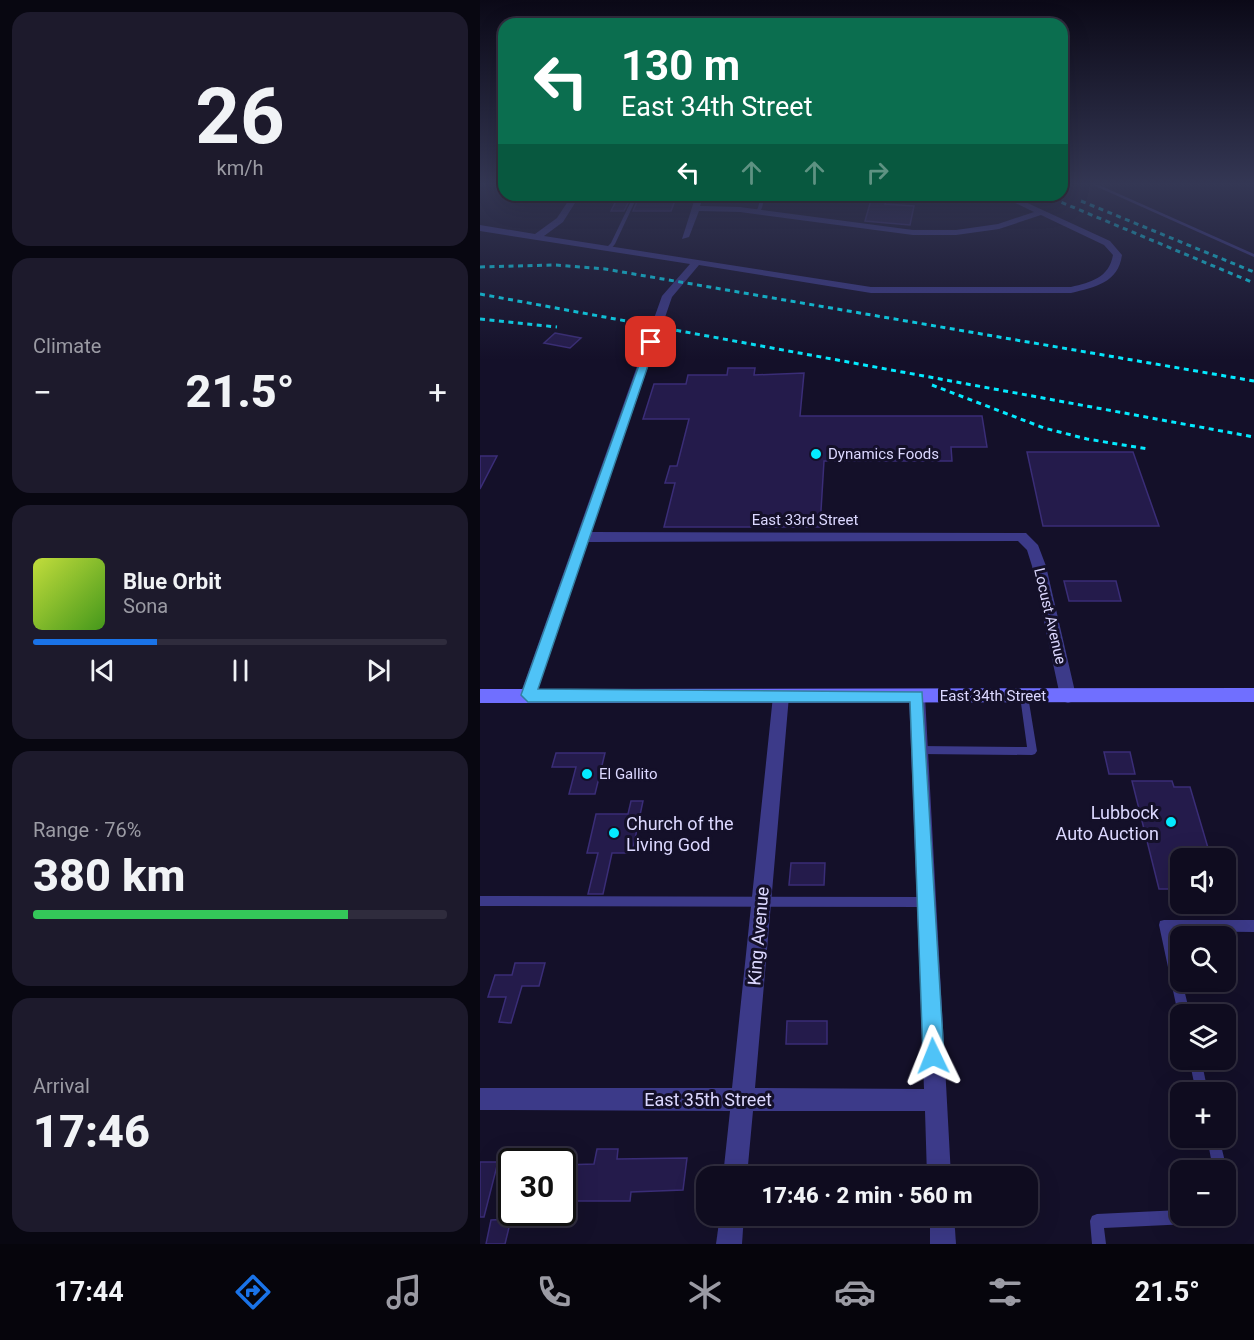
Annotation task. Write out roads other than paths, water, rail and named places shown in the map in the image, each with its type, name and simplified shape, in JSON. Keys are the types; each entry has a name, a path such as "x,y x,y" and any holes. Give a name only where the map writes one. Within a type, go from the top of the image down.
{"main road":[{"name":"East 34th Street","path":"480,696 1254,695"}],"street":[{"path":"572,243 834,286 901,291 1071,290 1095,284 1114,270 1118,255 1107,243"},
{"path":"528,695 667,296 696,263"},
{"name":"East 33rd Street","path":"584,537 1021,536 1027,539"},
{"name":"Locust Avenue","path":"1027,539 1039,566 1068,696"},
{"name":"King Avenue","path":"736,1166 781,696"},
{"path":"917,696 938,1166"},
{"name":"East 35th Street","path":"480,1099 935,1100"},
{"path":"729,1244 731,1226"},
{"path":"942,1226 943,1244"}],"lane":[{"path":"608,249 614,243"},
{"path":"1225,243 1254,256"},
{"path":"920,750 1032,751 1024,696"},
{"path":"480,901 927,902"},
{"path":"1183,1004 1164,925 1254,926"},
{"path":"1099,1244 1097,1221 1170,1218"}],"railway":[{"path":"1159,243 1254,283"},
{"path":"1183,243 1254,272"},
{"path":"480,267 556,265 605,269 1254,381"},
{"path":"480,294 1254,437"},
{"path":"480,319 557,327"},
{"path":"932,385 1044,428 1087,439 1148,449"}],"place":[{"name":"Dynamics Foods","path":"816,454"},
{"name":"El Gallito","path":"587,774"},
{"name":"Lubbock Auto Auction","path":"1171,822"},
{"name":"Church of the Living God","path":"614,833"}]}
